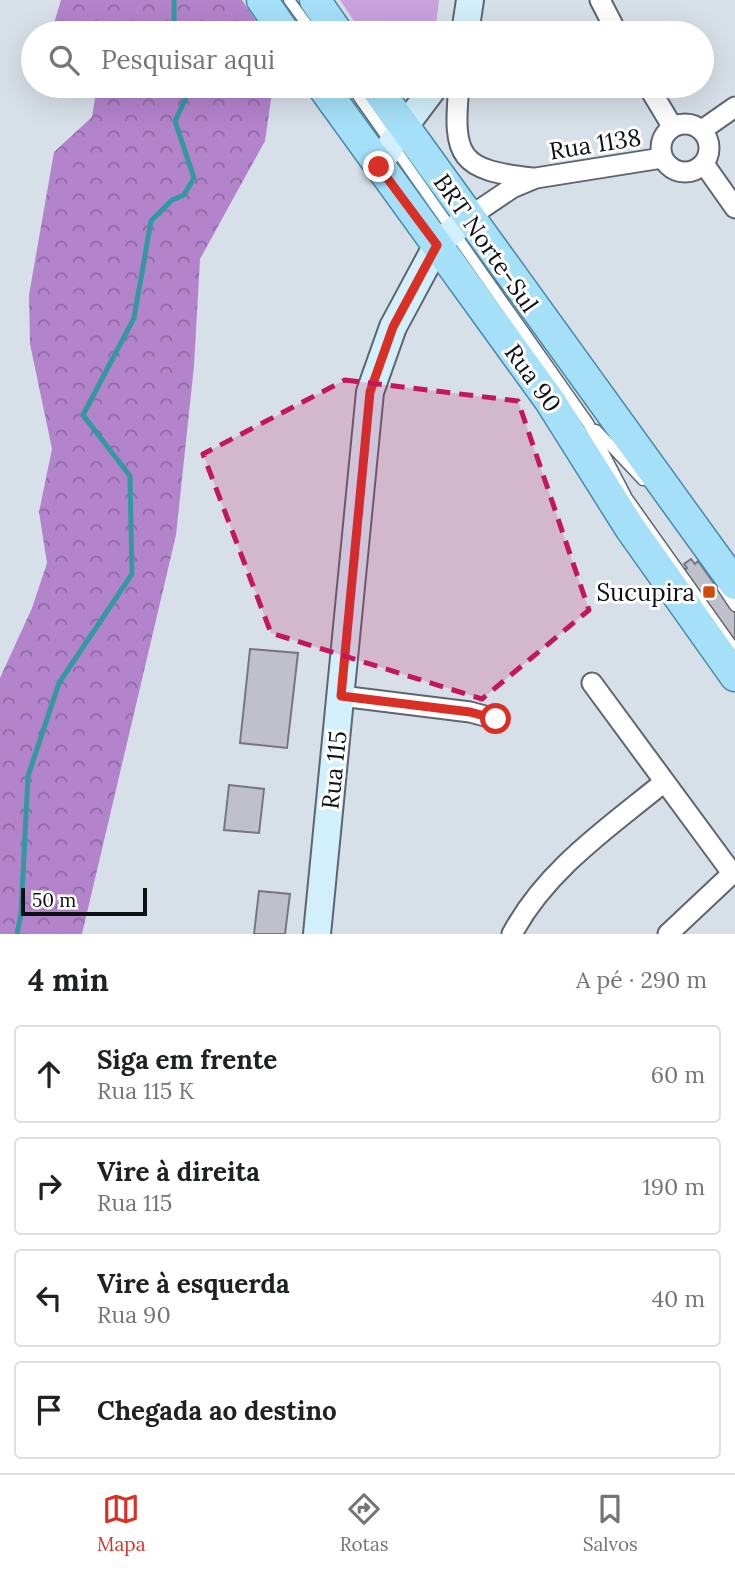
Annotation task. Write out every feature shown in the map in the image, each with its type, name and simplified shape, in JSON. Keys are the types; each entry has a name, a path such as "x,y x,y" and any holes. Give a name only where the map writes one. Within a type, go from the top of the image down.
{"main road":[{"path":"262,0 277,21"},
{"path":"315,0 330,21"},
{"name":"Rua 90","path":"335,98 392,146 453,231 724,579"},
{"name":"Rua 90","path":"378,98 392,146 453,231 550,401 630,528 735,676"}],"street":[{"path":"467,21 470,0"},
{"path":"600,0 611,21"},
{"path":"392,146 426,98"},
{"name":"Rua 1138","path":"458,98 456,130 459,146 467,160 480,170 536,178"},
{"path":"656,98 673,126"},
{"path":"702,130 735,107"},
{"path":"694,125 702,130 709,145 704,164 683,173 667,165 662,158 662,139 673,126 694,125"},
{"name":"Rua 1138","path":"453,231 512,188 536,178 662,158"},
{"path":"704,164 735,208"},
{"name":"Rua 115","path":"317,934 370,392 393,327 453,231"},
{"path":"592,684 663,783 734,872 668,934"},
{"path":"341,696 470,712 496,719"},
{"path":"512,934 526,908 572,858 663,783"}],"lane":[{"path":"289,0 304,21"},
{"path":"359,98 392,146"},
{"name":"BRT Norte-Sul","path":"453,231 588,423 627,498 735,650"},
{"name":"BRT Norte-Sul","path":"588,423 650,488"},
{"path":"659,498 706,564"},
{"path":"724,579 735,606"}],"highlighted area":[{"path":"345,380 518,401 589,610 482,699 271,633 203,454"}],"green space":[{"path":"61,0 242,0 256,21 55,21"},
{"path":"95,98 271,98 265,141 200,259 194,366 176,535 82,934 0,934 0,678 32,608 47,563 39,512 52,449 30,344 29,295 54,152 92,117"}],"shaded area":[{"path":"340,0 439,0 436,21 354,21"}],"building":[{"name":"Sucupira","path":"691,559 695,564 698,561 735,613 735,647 682,572 687,568 684,564"},
{"path":"250,649 298,653 287,748 240,743"},
{"path":"229,785 264,789 259,833 224,830"},
{"path":"259,891 290,894 285,934 254,934"}],"waterway":[{"path":"174,0 174,21"},
{"path":"17,934 21,914 28,776 59,683 132,574 130,476 83,415 134,318 151,221 172,200 184,195 194,178 175,121 185,98"}],"place":[{"name":"Sucupira","path":"709,592"}],"route":[{"path":"379,167 437,245 393,327 370,392 341,696 470,712 496,719"}]}
